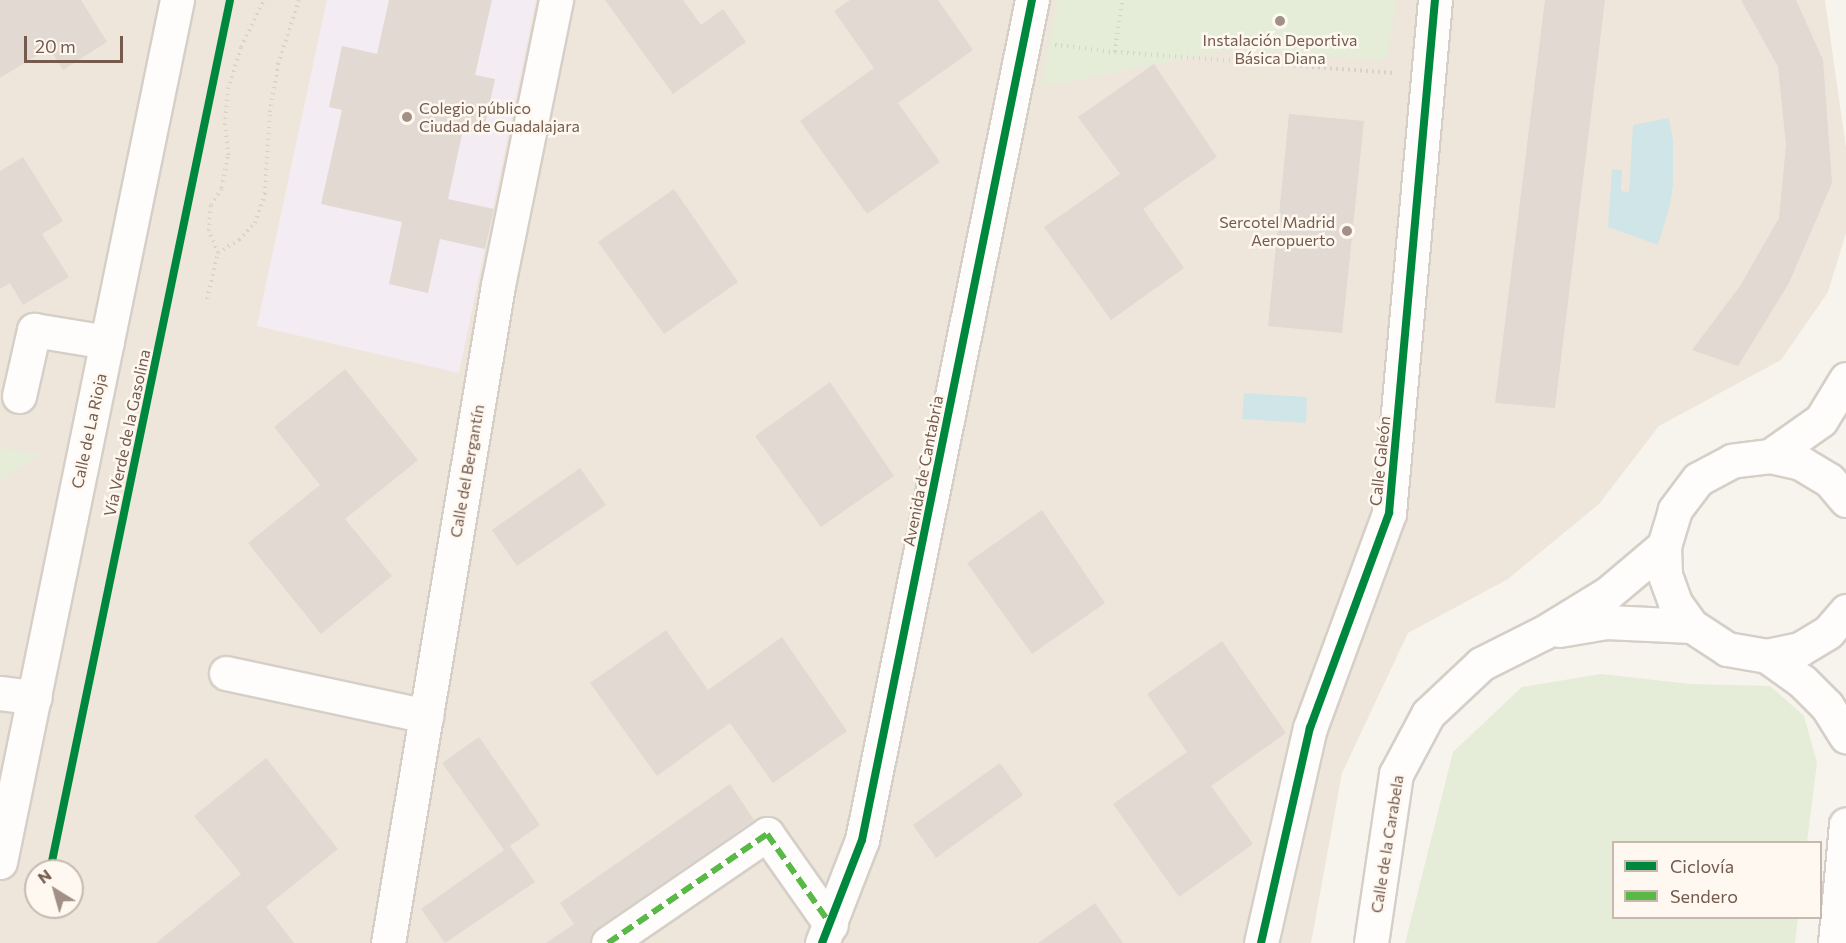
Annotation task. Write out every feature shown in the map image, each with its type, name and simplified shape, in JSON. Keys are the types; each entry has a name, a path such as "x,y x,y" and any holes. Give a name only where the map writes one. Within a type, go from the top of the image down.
{"street":[{"name":"Calle de La Rioja","path":"0,862 7,798 34,697 177,0"},
{"name":"Calle del Bergantín","path":"388,943 498,285 556,0"},
{"name":"Avenida de Cantabria","path":"826,934 862,840 1032,0"},
{"name":"Calle Galeón","path":"1261,943 1310,729 1389,513 1435,0"},
{"path":"19,396 34,330 107,342"},
{"path":"1770,456 1821,420 1846,379"},
{"path":"1846,500 1829,480 1801,463 1770,456 1732,461 1698,479 1675,510 1664,546 1665,575 1675,603 1692,626 1727,649 1767,656 1800,649 1828,632 1846,611"},
{"path":"1543,633 1606,594 1664,546"},
{"path":"1543,633 1606,622 1692,626"},
{"name":"Calle de la Carabela","path":"1371,943 1396,774 1428,714 1481,664 1543,633"},
{"path":"1767,656 1803,682 1827,706 1846,736"},
{"path":"226,673 426,716"},
{"path":"0,693 34,697"},
{"path":"1835,943 1846,825"},
{"name":"Avenida de Cantabria","path":"608,943 767,834 826,934"}],"path":[{"path":"207,299 218,253 209,231 211,205 222,188 228,155 225,125 228,89 242,47 264,0"},
{"path":"218,253 238,240 255,223 265,194 270,112 278,64 299,0"},
{"path":"1115,52 1122,0"},
{"path":"1023,42 1115,52 1428,75"}],"shaded area":[{"path":"0,0 1825,0 1846,148 1846,233 1828,292 1781,360 1659,426 1599,504 1508,579 1408,633 1342,773 1311,943 0,943"},
{"name":"Colegio público Ciudad de Guadalajara","path":"327,0 536,0 459,373 257,326"},
{"path":"1669,118 1673,140 1673,185 1670,205 1658,245 1608,227 1612,169 1622,170 1621,191 1629,192 1633,125"},
{"path":"1244,393 1307,397 1306,423 1242,419"}],"green space":[{"path":"1058,0 1397,0 1386,58 1382,58 1382,61 1236,48 1041,87"},
{"path":"0,449 39,454 0,480"},
{"path":"1601,674 1690,684 1770,686 1804,716 1817,763 1807,841 1612,841 1612,919 1798,919 1795,943 1405,943 1453,752 1522,687"}],"building":[{"path":"0,0 81,0 107,42 63,70 49,48 0,78"},
{"path":"389,0 492,0 475,75 495,79 483,134 463,130 448,199 494,209 485,249 440,239 428,293 389,284 402,222 321,204 342,110 329,107 342,46 377,54"},
{"path":"605,0 683,0 701,25 723,9 746,42 673,94"},
{"path":"850,0 938,0 973,50 898,103 940,162 867,214 800,121 874,68 834,11"},
{"path":"1545,0 1605,0 1555,408 1495,403"},
{"path":"1741,0 1796,0 1823,60 1832,183 1789,283 1738,366 1692,350 1740,286 1779,218 1786,145 1778,67"},
{"path":"1154,64 1217,157 1143,209 1184,268 1111,320 1044,227 1120,174 1078,117"},
{"path":"1289,114 1364,121 1342,333 1268,326"},
{"path":"23,157 63,221 42,234 69,277 23,305 10,283 0,289 0,171"},
{"path":"674,189 738,282 664,334 598,242"},
{"path":"345,369 418,460 345,519 392,576 321,634 248,543 320,485 274,427"},
{"path":"830,382 894,476 821,527 755,436"},
{"path":"580,468 606,505 517,566 492,530"},
{"path":"1042,510 1105,603 1032,654 967,563"},
{"path":"666,630 708,690 782,637 847,731 773,783 730,723 657,776 590,683"},
{"path":"1222,641 1286,733 1211,786 1253,844 1179,897 1113,804 1187,752 1147,694"},
{"path":"479,737 540,825 504,850 442,763"},
{"path":"266,758 338,849 266,907 294,943 156,943 241,874 194,816"},
{"path":"1000,763 1023,795 936,858 913,825"},
{"path":"730,784 754,820 597,928 591,934 590,943 546,943 574,924 560,903"},
{"path":"510,846 535,882 445,943 421,909"},
{"path":"1095,903 1123,943 1038,943"}],"marked path":[{"path":"608,943 767,834 831,925"}],"cycle path":[{"name":"Vía Verde de la Gasolina","path":"52,859 230,0"},
{"path":"822,943 862,840 1032,0"},
{"path":"1261,943 1310,728 1389,513 1435,0"}],"place":[{"name":"Instalación Deportiva Básica Diana","path":"1280,21"},
{"name":"Colegio público Ciudad de Guadalajara","path":"407,117"},
{"name":"Sercotel Madrid Aeropuerto","path":"1347,231"}]}
